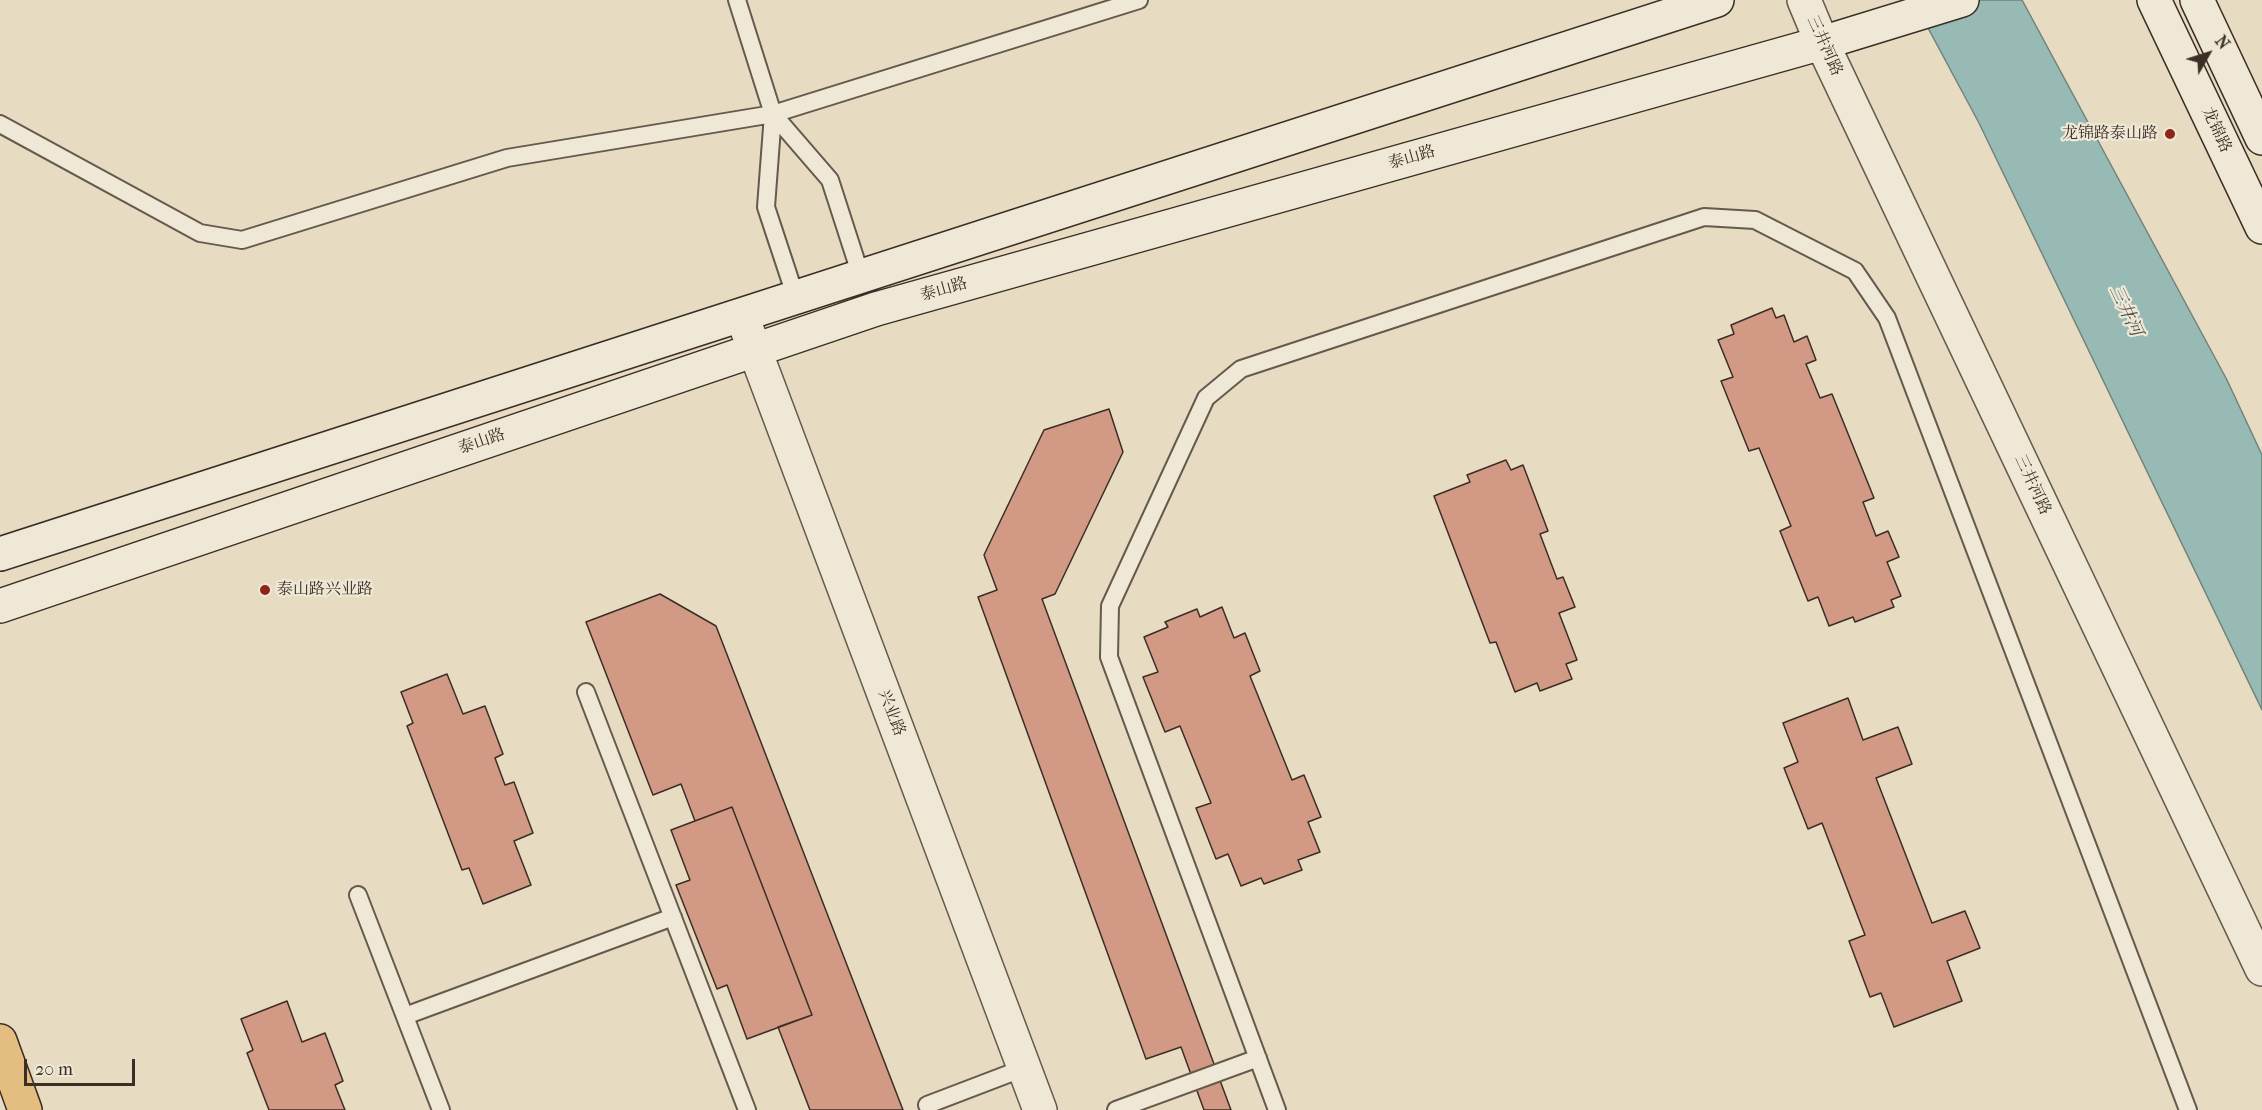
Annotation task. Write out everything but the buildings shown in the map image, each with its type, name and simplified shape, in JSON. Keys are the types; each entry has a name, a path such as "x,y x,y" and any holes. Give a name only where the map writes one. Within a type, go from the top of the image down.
{"main road":[{"path":"0,554 1717,0"},
{"name":"三井河路","path":"1804,0 1822,44 2262,969"},
{"name":"泰山路","path":"0,606 876,309 1822,44 1962,0"},
{"name":"龙锦路","path":"2154,0 2262,227"},
{"path":"2197,0 2262,138"},
{"name":"兴业路","path":"742,316 1040,1110"},
{"path":"0,1041 25,1110"}],"lane":[{"path":"737,0 773,114 766,207 796,298"},
{"path":"0,124 200,232 242,240 507,158 773,114 1139,0"},
{"path":"773,114 830,180 861,276"},
{"path":"1273,1109 1258,1058 1109,657 1110,606 1206,398 1241,369 1704,217 1755,220 1855,270 1887,318 2188,1110"},
{"path":"586,692 747,1110"},
{"path":"358,895 441,1110"},
{"path":"405,1016 673,917"},
{"path":"1116,1110 1258,1058"},
{"path":"927,1105 1024,1068"}],"water":[{"name":"三井河","path":"1913,0 2022,0 2227,380 2262,455 2262,710 1979,123"}],"place":[{"name":"龙锦路泰山路","path":"2170,134"},
{"name":"泰山路兴业路","path":"265,590"}]}
